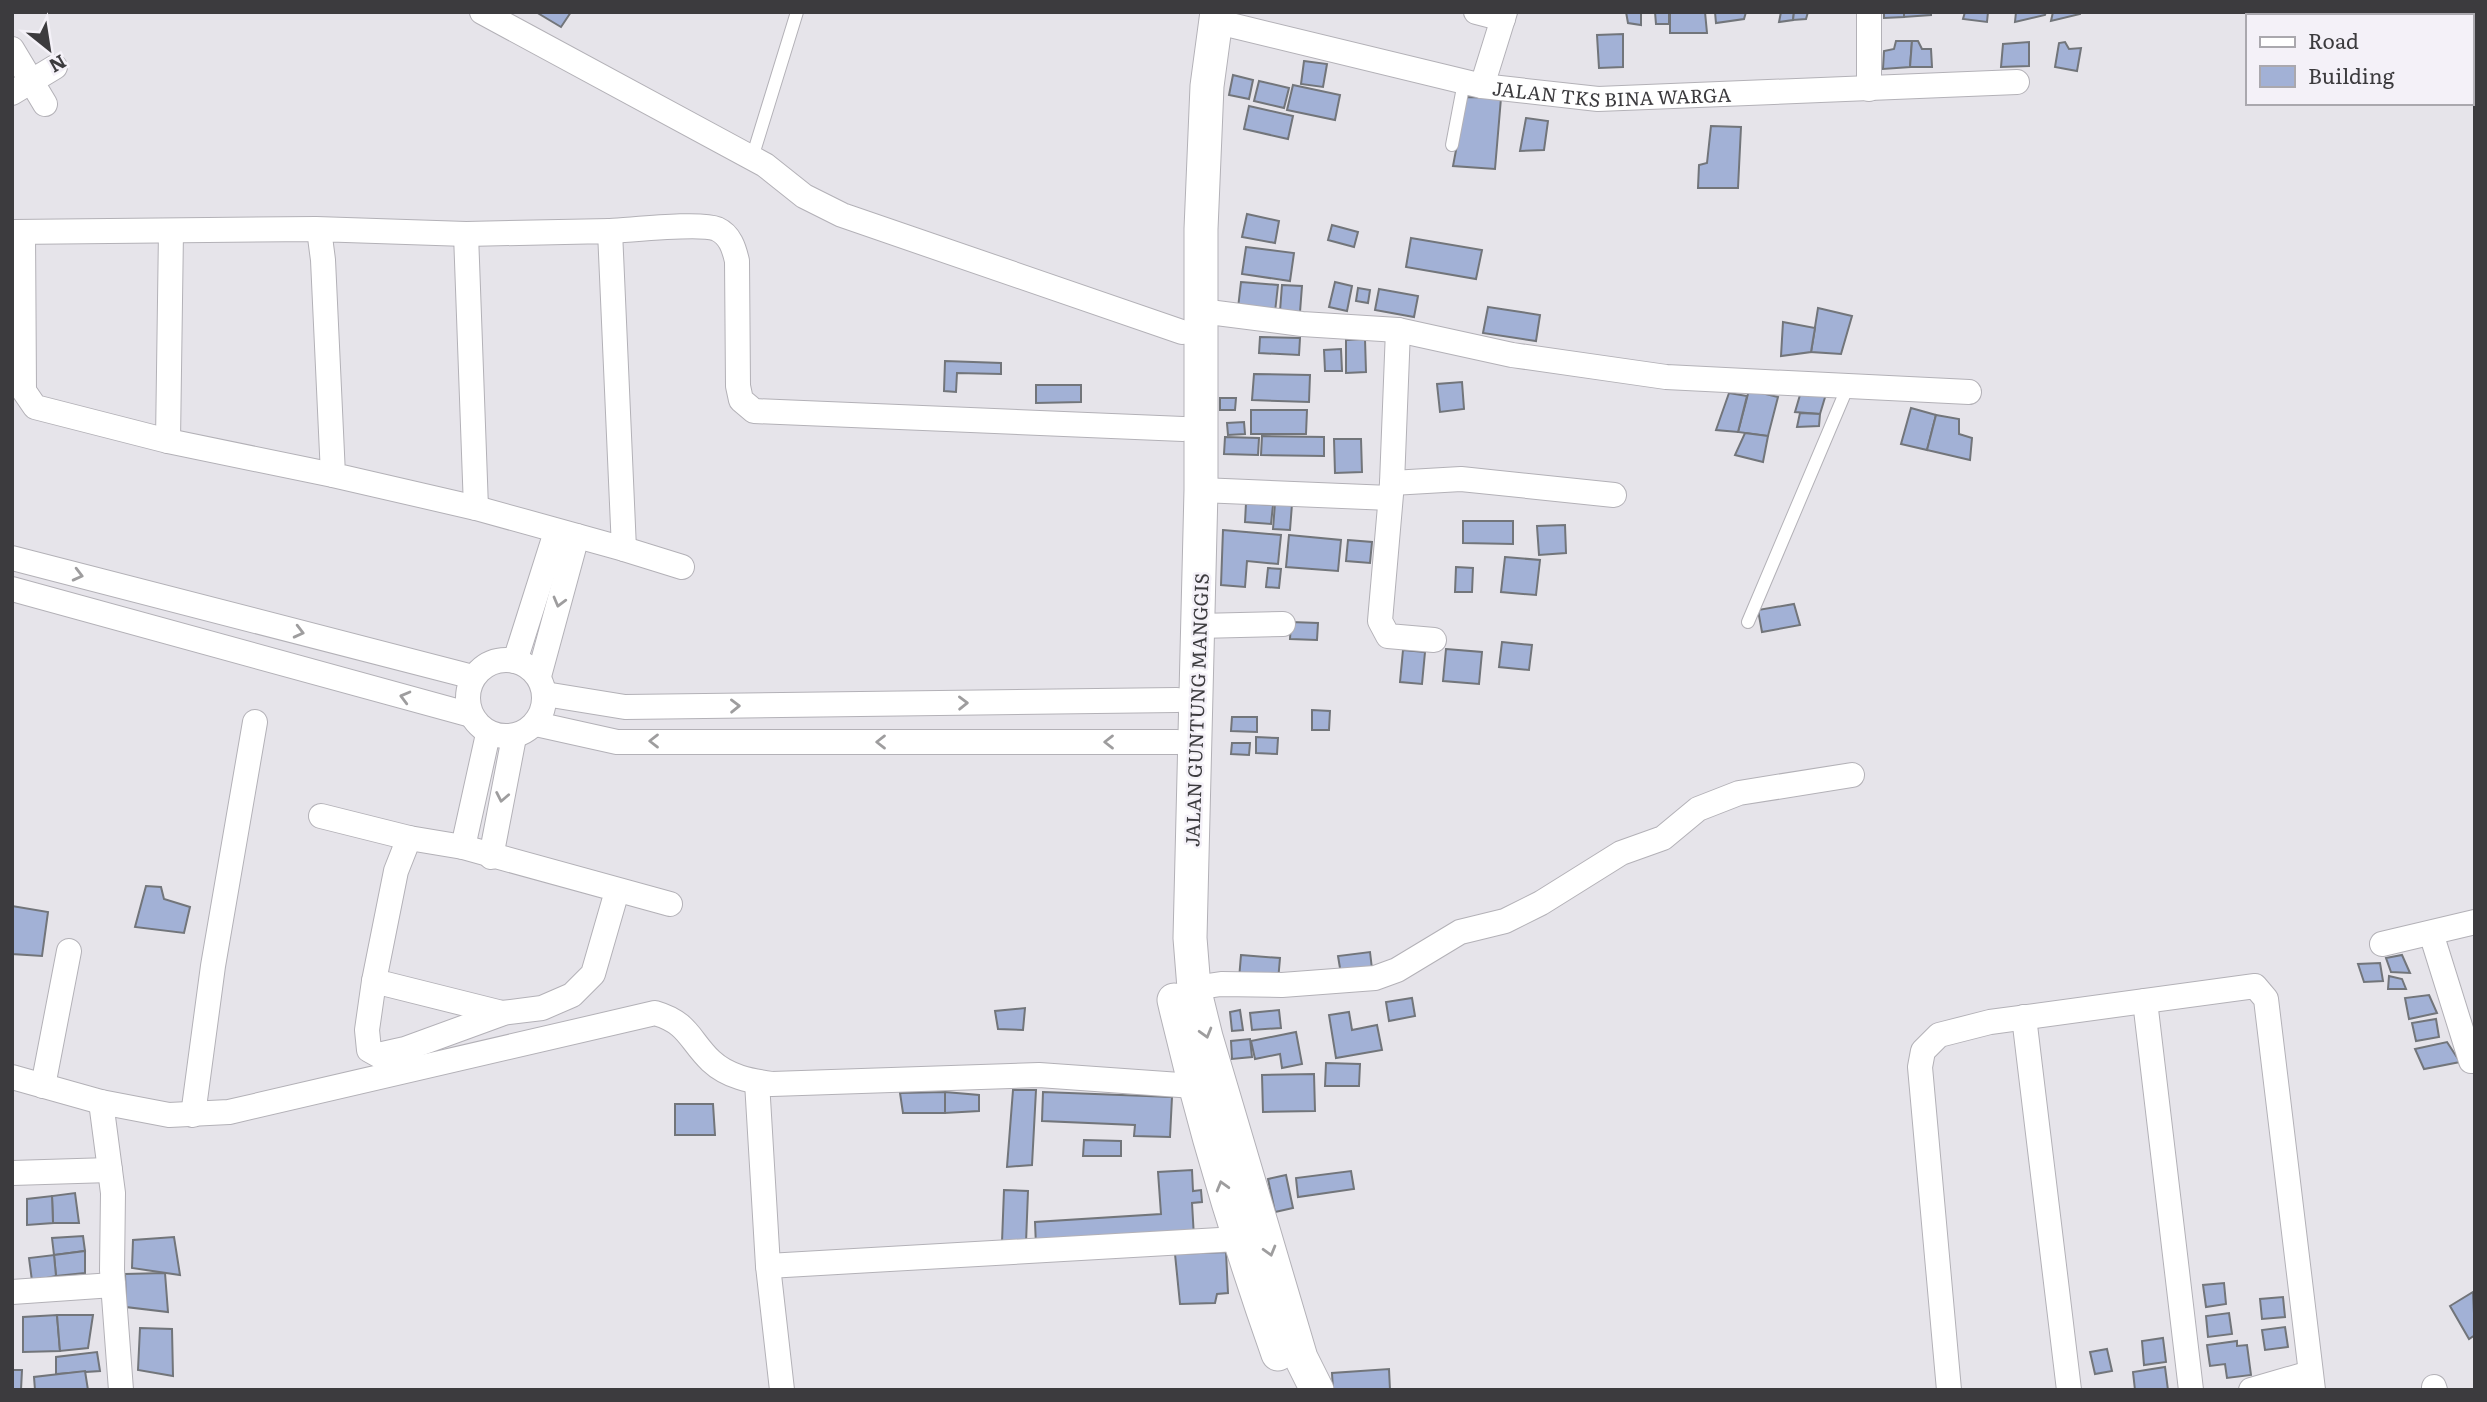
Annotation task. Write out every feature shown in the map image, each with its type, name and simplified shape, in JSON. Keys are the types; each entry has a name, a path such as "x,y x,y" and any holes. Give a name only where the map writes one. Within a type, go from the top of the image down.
{"street":[{"path":"482,12 507,18 752,158 804,196 842,215 1191,321 1398,330 1513,355 1616,371 1734,382 1969,392"},
{"path":"1473,84 1504,16 1476,12"},
{"path":"1869,89 1870,12"},
{"name":"JALAN TKS BINA WARGA","path":"1209,15 1473,84 1598,99 2017,82"},
{"name":"JALAN GUNTUNG MANGGIS","path":"1209,15 1190,40 1191,321 1201,490 1189,938 1194,988 1301,1358 1317,1390"},
{"path":"12,49 22,87 45,104"},
{"path":"22,87 55,68"},
{"path":"682,567 476,508 168,441 35,407 27,400 24,391 18,232 316,229 466,234 710,227 726,236 734,247 737,261 738,386 741,400 754,411 1183,429"},
{"path":"316,229 320,237 323,260 333,475"},
{"path":"168,441 172,231"},
{"path":"610,231 624,549"},
{"path":"466,234 476,508"},
{"name":"JALAN GUNTUNG MANGGIS","path":"1191,321 1183,429 1170,947 1173,994 1194,1086 1237,1239 1291,1390"},
{"path":"1398,330 1391,490 1380,621 1382,630 1388,636 1434,640"},
{"path":"1201,490 1391,490 1461,479 1615,495"},
{"path":"515,661 566,534"},
{"path":"12,558 185,620 471,715 488,734 514,737 536,724 544,710 542,685 566,534"},
{"path":"12,589 473,677"},
{"path":"1198,626 1283,624"},
{"path":"471,715 467,696 473,677 487,664 506,659 525,663 542,685 625,707 1177,700"},
{"path":"193,1115 213,967 255,722"},
{"path":"536,724 617,742 1177,742"},
{"path":"463,847 488,734"},
{"path":"491,857 514,737"},
{"path":"1194,988 1221,984 1282,985 1376,978 1397,970 1460,932 1505,921 1541,903 1621,853 1663,838 1698,809 1739,793 1852,775"},
{"path":"321,816 409,838 463,847 491,857 670,904"},
{"path":"409,838 396,871 374,981 367,1030 369,1050 378,1055 405,1049 502,1013 542,1008 572,995 593,974 617,891"},
{"path":"2382,944 2475,922"},
{"path":"2431,933 2471,1061"},
{"path":"43,1086 69,951"},
{"path":"374,981 502,1013"},
{"path":"1949,1390 1920,1067 1923,1051 1939,1035 1990,1022 2255,986 2264,995 2312,1381 2251,1390"},
{"path":"2145,1001 2191,1390"},
{"path":"12,1077 101,1102 169,1115 193,1115 269,1104 655,1013 674,1019 686,1029 712,1062 742,1079 757,1082 1040,1075 1194,1086"},
{"path":"2024,1017 2069,1390"},
{"path":"757,1082 768,1266 782,1390"},
{"path":"101,1102 113,1194 113,1285 121,1390"},
{"path":"12,1173 110,1170"},
{"path":"768,1266 1237,1239"},
{"path":"12,1293 113,1285"}],"lane":[{"path":"752,158 797,12"},
{"path":"1452,145 1473,84"},
{"path":"1748,622 1848,386"}],"building":[{"path":"536,12 571,12 561,27"},
{"path":"1626,12 1641,12 1641,25 1628,23"},
{"path":"1655,12 1669,12 1669,24 1656,24"},
{"path":"1670,12 1705,12 1707,33 1670,33"},
{"path":"1715,12 1746,12 1744,19 1716,23"},
{"path":"1781,12 1794,12 1793,20 1779,22"},
{"path":"1794,12 1808,12 1806,19 1793,20"},
{"path":"1884,12 1904,12 1904,17 1884,18"},
{"path":"1904,12 1931,12 1931,15 1904,17"},
{"path":"1965,12 1988,12 1987,22 1963,19"},
{"path":"2016,12 2046,12 2045,15 2015,22"},
{"path":"2053,12 2080,12 2080,14 2051,21"},
{"path":"1623,34 1623,67 1599,68 1597,35"},
{"path":"1896,41 1912,41 1910,67 1883,69 1884,51 1894,49"},
{"path":"1912,41 1918,41 1922,49 1931,49 1932,67 1910,67"},
{"path":"2029,42 2029,66 2001,67 2003,44"},
{"path":"2065,42 2069,49 2081,48 2077,71 2055,67 2059,43"},
{"path":"1304,61 1327,64 1323,87 1301,84"},
{"path":"1233,75 1253,80 1249,99 1229,95"},
{"path":"1259,81 1289,88 1284,108 1254,101"},
{"path":"1293,85 1340,95 1335,120 1287,110"},
{"path":"1466,97 1501,98 1495,169 1453,166"},
{"path":"1249,106 1293,116 1288,139 1244,129"},
{"path":"1526,118 1548,121 1544,150 1520,151"},
{"path":"1711,126 1741,127 1738,188 1698,188 1699,165 1707,163"},
{"path":"1247,214 1279,221 1275,243 1242,237"},
{"path":"1332,225 1358,232 1354,247 1328,240"},
{"path":"1411,238 1482,250 1476,279 1406,267"},
{"path":"1246,247 1294,253 1290,281 1242,274"},
{"path":"1241,282 1278,285 1275,312 1238,308"},
{"path":"1335,282 1352,286 1347,311 1329,307"},
{"path":"1282,285 1302,286 1300,312 1280,311"},
{"path":"1358,288 1370,290 1368,303 1356,301"},
{"path":"1379,289 1418,296 1414,317 1375,310"},
{"path":"1488,307 1540,315 1536,341 1483,333"},
{"path":"1818,308 1852,316 1841,354 1811,352"},
{"path":"1783,322 1815,328 1811,352 1781,356"},
{"path":"1260,337 1300,338 1299,355 1259,353"},
{"path":"1365,339 1366,372 1346,373 1346,340"},
{"path":"1341,349 1342,371 1325,371 1324,350"},
{"path":"945,361 1001,363 1001,374 957,373 956,392 944,391"},
{"path":"1254,374 1310,375 1309,402 1252,400"},
{"path":"1462,382 1464,409 1440,412 1437,384"},
{"path":"1036,385 1081,385 1081,402 1036,403"},
{"path":"1749,390 1778,397 1768,436 1738,432"},
{"path":"1729,393 1747,396 1738,432 1716,430"},
{"path":"1826,394 1820,414 1795,412 1800,395"},
{"path":"1220,398 1236,398 1235,410 1220,410"},
{"path":"1911,408 1936,415 1927,450 1901,444"},
{"path":"1251,410 1307,410 1306,434 1251,434"},
{"path":"1800,413 1820,414 1819,426 1797,427"},
{"path":"1936,415 1959,419 1959,434 1972,438 1970,460 1927,450"},
{"path":"1244,422 1245,434 1228,435 1227,423"},
{"path":"1745,433 1768,436 1763,462 1735,455"},
{"path":"1262,436 1324,437 1324,456 1261,455"},
{"path":"1225,437 1259,438 1258,455 1224,454"},
{"path":"1334,439 1361,439 1362,472 1335,473"},
{"path":"1246,503 1273,505 1271,524 1245,522"},
{"path":"1275,503 1292,504 1290,530 1273,529"},
{"path":"1463,521 1513,521 1513,544 1463,543"},
{"path":"1565,525 1566,553 1539,555 1537,526"},
{"path":"1223,530 1281,535 1278,564 1247,561 1245,587 1221,585"},
{"path":"1289,535 1341,540 1338,571 1286,567"},
{"path":"1348,540 1372,542 1370,563 1346,561"},
{"path":"1505,557 1540,560 1536,595 1501,592"},
{"path":"1456,567 1473,568 1472,592 1455,592"},
{"path":"1268,568 1281,569 1279,588 1266,587"},
{"path":"1794,604 1800,625 1762,632 1758,610"},
{"path":"1291,622 1318,623 1317,640 1290,639"},
{"path":"1502,642 1532,645 1529,670 1499,667"},
{"path":"1446,649 1482,652 1479,684 1443,681"},
{"path":"1403,650 1425,652 1422,684 1400,682"},
{"path":"1312,710 1330,711 1329,730 1312,730"},
{"path":"1232,717 1257,717 1257,732 1231,731"},
{"path":"1256,737 1278,738 1277,754 1256,753"},
{"path":"1232,743 1250,743 1249,755 1231,754"},
{"path":"146,886 161,887 164,899 190,907 184,933 135,927"},
{"path":"12,906 48,912 42,956 12,954"},
{"path":"1370,952 1372,969 1341,974 1338,956"},
{"path":"1241,955 1280,958 1278,981 1239,979"},
{"path":"2402,955 2410,973 2391,972 2386,958"},
{"path":"2380,963 2383,981 2364,982 2358,964"},
{"path":"2389,976 2402,979 2406,989 2388,989"},
{"path":"2429,995 2437,1013 2409,1019 2405,998"},
{"path":"1412,998 1415,1016 1389,1021 1386,1002"},
{"path":"1025,1008 1023,1030 998,1029 995,1011"},
{"path":"1240,1010 1243,1030 1232,1031 1230,1012"},
{"path":"1279,1010 1281,1028 1252,1030 1250,1013"},
{"path":"1349,1012 1352,1030 1377,1025 1382,1050 1336,1058 1329,1015"},
{"path":"2436,1019 2439,1037 2416,1041 2412,1023"},
{"path":"1296,1032 1302,1064 1282,1068 1280,1054 1255,1059 1251,1041"},
{"path":"1250,1039 1252,1057 1232,1059 1231,1041"},
{"path":"2447,1042 2460,1062 2424,1069 2415,1049"},
{"path":"1326,1063 1360,1064 1359,1086 1325,1086"},
{"path":"1314,1074 1315,1111 1263,1112 1262,1075"},
{"path":"1013,1090 1036,1090 1032,1165 1007,1167"},
{"path":"945,1092 979,1095 979,1111 945,1113"},
{"path":"945,1092 945,1113 903,1113 900,1093"},
{"path":"1043,1092 1172,1097 1170,1137 1134,1136 1135,1125 1042,1121"},
{"path":"675,1104 713,1104 715,1135 675,1135"},
{"path":"1084,1140 1121,1141 1121,1156 1083,1156"},
{"path":"1192,1170 1193,1191 1201,1190 1202,1202 1192,1203 1194,1237 1036,1246 1035,1222 1161,1214 1158,1172"},
{"path":"1351,1171 1354,1189 1298,1197 1296,1178"},
{"path":"1286,1175 1293,1208 1275,1212 1268,1179"},
{"path":"1004,1190 1028,1191 1026,1243 1002,1242"},
{"path":"75,1193 79,1223 53,1223 52,1196"},
{"path":"52,1196 53,1223 27,1225 27,1199"},
{"path":"83,1236 85,1251 54,1255 52,1238"},
{"path":"174,1237 180,1275 132,1268 133,1240"},
{"path":"85,1251 85,1273 56,1276 54,1255"},
{"path":"1226,1252 1228,1293 1217,1294 1215,1303 1180,1304 1175,1254"},
{"path":"54,1255 56,1276 32,1281 29,1258"},
{"path":"165,1273 168,1312 126,1307 125,1274"},
{"path":"2224,1283 2226,1304 2206,1307 2203,1285"},
{"path":"2473,1292 2475,1335 2469,1339 2450,1306"},
{"path":"2283,1297 2285,1317 2262,1319 2260,1299"},
{"path":"2229,1313 2232,1334 2208,1337 2206,1316"},
{"path":"57,1315 60,1351 23,1352 23,1317"},
{"path":"57,1315 93,1315 88,1348 60,1351"},
{"path":"2285,1327 2288,1347 2265,1350 2262,1330"},
{"path":"140,1328 172,1329 173,1376 138,1370"},
{"path":"2163,1338 2166,1362 2144,1365 2142,1341"},
{"path":"2237,1341 2237,1346 2247,1345 2251,1375 2227,1378 2225,1364 2210,1366 2207,1345"},
{"path":"2107,1349 2112,1371 2095,1374 2090,1352"},
{"path":"97,1352 100,1371 56,1374 56,1357"},
{"path":"2165,1367 2168,1390 2135,1390 2133,1372"},
{"path":"1389,1369 1390,1390 1333,1390 1332,1373"},
{"path":"12,1370 22,1370 21,1390 12,1390"},
{"path":"85,1371 88,1390 35,1390 34,1377"}]}
